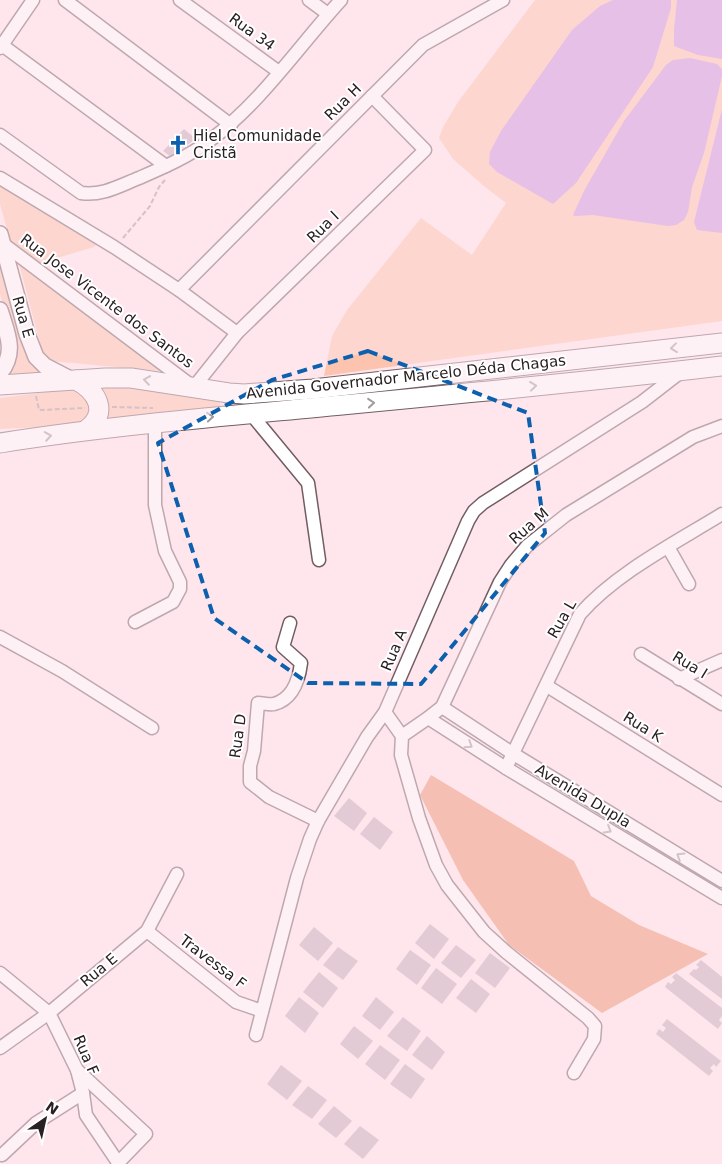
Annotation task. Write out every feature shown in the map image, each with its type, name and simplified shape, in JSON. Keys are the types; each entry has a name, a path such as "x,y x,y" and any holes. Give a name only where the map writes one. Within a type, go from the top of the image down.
{"main road":[{"name":"Avenida Governador Marcelo Déda Chagas","path":"0,385 131,378 236,394 313,388 722,343"},
{"name":"Avenida Governador Marcelo Déda Chagas","path":"2,444 86,430 155,422 722,366"},
{"path":"74,380 87,386 97,398 99,407 96,419 86,430"}],"street":[{"path":"33,0 1,47 166,166"},
{"path":"65,0 231,125"},
{"name":"Rua 34","path":"180,0 280,72"},
{"path":"309,0 328,14"},
{"path":"0,135 81,193 93,195 109,191 179,159 207,143 231,125 280,72 341,0"},
{"name":"Rua H","path":"179,290 426,42 503,0"},
{"name":"Rua I","path":"193,386 237,333 425,150 372,96"},
{"path":"0,178 114,247 179,290 237,333"},
{"name":"Rua E","path":"2,247 27,334 36,357 45,366 74,380"},
{"name":"Rua Jose Vicente dos Santos","path":"2,247 193,386"},
{"name":"Rua E","path":"0,310 9,358 0,373"},
{"name":"Rua A","path":"256,1035 297,878 318,821 367,737 385,712 474,511 483,503 642,402 683,370"},
{"path":"251,414 308,483 319,560"},
{"path":"135,622 173,602 180,589 180,582 165,550 155,505 155,422"},
{"name":"Rua M","path":"402,736 442,707 500,582 511,565 528,546 571,512 693,437 722,426"},
{"name":"Rua L","path":"506,768 573,626 585,608 618,580 722,514"},
{"path":"668,547 689,584"},
{"name":"Rua D","path":"290,623 283,647 301,663 298,680 286,698 274,704 258,703 254,751 250,766 250,782 270,797 318,821"},
{"path":"0,637 62,671 152,728"},
{"name":"Rua I","path":"641,654 722,704"},
{"path":"679,679 722,660"},
{"name":"Rua K","path":"546,686 722,795"},
{"name":"Avenida Dupla","path":"442,707 512,753 722,881"},
{"path":"385,712 402,736 401,755 419,818 436,865 447,885 484,932 588,1018 595,1026 594,1039 574,1073"},
{"name":"Avenida Dupla","path":"428,718 506,768 722,898"},
{"name":"Rua E","path":"0,1048 49,1013 147,931 177,874"},
{"name":"Travessa F","path":"147,931 236,1002 262,1011"},
{"name":"Rua F","path":"0,973 49,1013 77,1070 88,1119 119,1163"},
{"path":"77,1070 146,1134 119,1163"},
{"path":"4,1158 36,1123 83,1093"}],"path":[{"path":"114,247 132,229 150,206 159,187 179,159"}],"highlighted area":[{"path":"368,351 528,413 545,533 421,684 308,683 214,618 158,443 272,380"}],"shaded area":[{"path":"535,0 722,0 722,321 324,376 332,336 347,310 421,218 472,255 506,203 453,159 439,138 443,127 458,102"},
{"path":"613,0 671,0 671,8 653,67 576,183 553,204 497,172 489,164 490,152 501,131 572,30 600,6"},
{"path":"677,0 722,0 722,59 698,55 674,46"},
{"path":"690,58 717,64 722,69 722,76 704,153 692,187 688,212 684,220 676,225 668,226 593,215 573,215 585,189 624,121 666,65 673,60"},
{"path":"722,109 722,233 697,230 694,222"},
{"path":"0,184 98,243 94,247 37,264 11,244 0,204"},
{"path":"18,260 169,372 51,361 45,357"},
{"path":"0,267 4,267 29,354 56,374 4,374 12,336 0,294"},
{"path":"91,385 149,388 192,397 218,398 223,412 101,422"},
{"path":"77,388 95,412 86,422 0,429 0,398"},
{"path":"431,775 574,861 591,896 639,925 708,954 602,1013 509,945 463,880 420,795"}],"building":[{"name":"Hiel Comunidade Cristã","path":"184,129 196,139 170,156 163,151"},
{"path":"349,798 367,813 354,831 334,816"},
{"path":"374,817 393,832 380,850 360,834"},
{"path":"430,924 449,939 434,959 415,943"},
{"path":"314,927 333,943 318,961 299,945"},
{"path":"456,945 476,960 461,978 441,963"},
{"path":"338,947 358,961 343,980 323,965"},
{"path":"410,950 431,965 417,985 396,969"},
{"path":"490,953 510,968 495,988 475,973"},
{"path":"701,960 722,977 722,999 689,974 699,967 696,965"},
{"path":"436,968 457,984 442,1004 421,988"},
{"path":"319,972 338,988 323,1008 303,992"},
{"path":"676,973 722,1008 722,1016 719,1020 722,1023 718,1029 665,987 668,982 671,984 675,980 672,977"},
{"path":"471,979 490,994 476,1013 456,998"},
{"path":"299,997 319,1013 305,1033 285,1016"},
{"path":"376,997 394,1012 380,1030 362,1016"},
{"path":"403,1017 421,1031 407,1051 387,1036"},
{"path":"667,1019 721,1061 716,1067 714,1064 710,1068 713,1071 709,1076 656,1034 659,1029 663,1032 666,1028 662,1025"},
{"path":"354,1026 373,1041 358,1059 340,1044"},
{"path":"427,1036 445,1052 432,1070 412,1055"},
{"path":"380,1045 400,1060 385,1080 365,1064"},
{"path":"405,1064 425,1079 411,1099 390,1084"},
{"path":"281,1065 302,1081 287,1100 267,1084"},
{"path":"308,1086 327,1100 312,1119 292,1105"},
{"path":"334,1106 352,1121 336,1138 318,1124"},
{"path":"360,1126 379,1140 363,1159 344,1144"}],"place":[{"name":"Hiel Comunidade Cristã","path":"178,145"}]}
